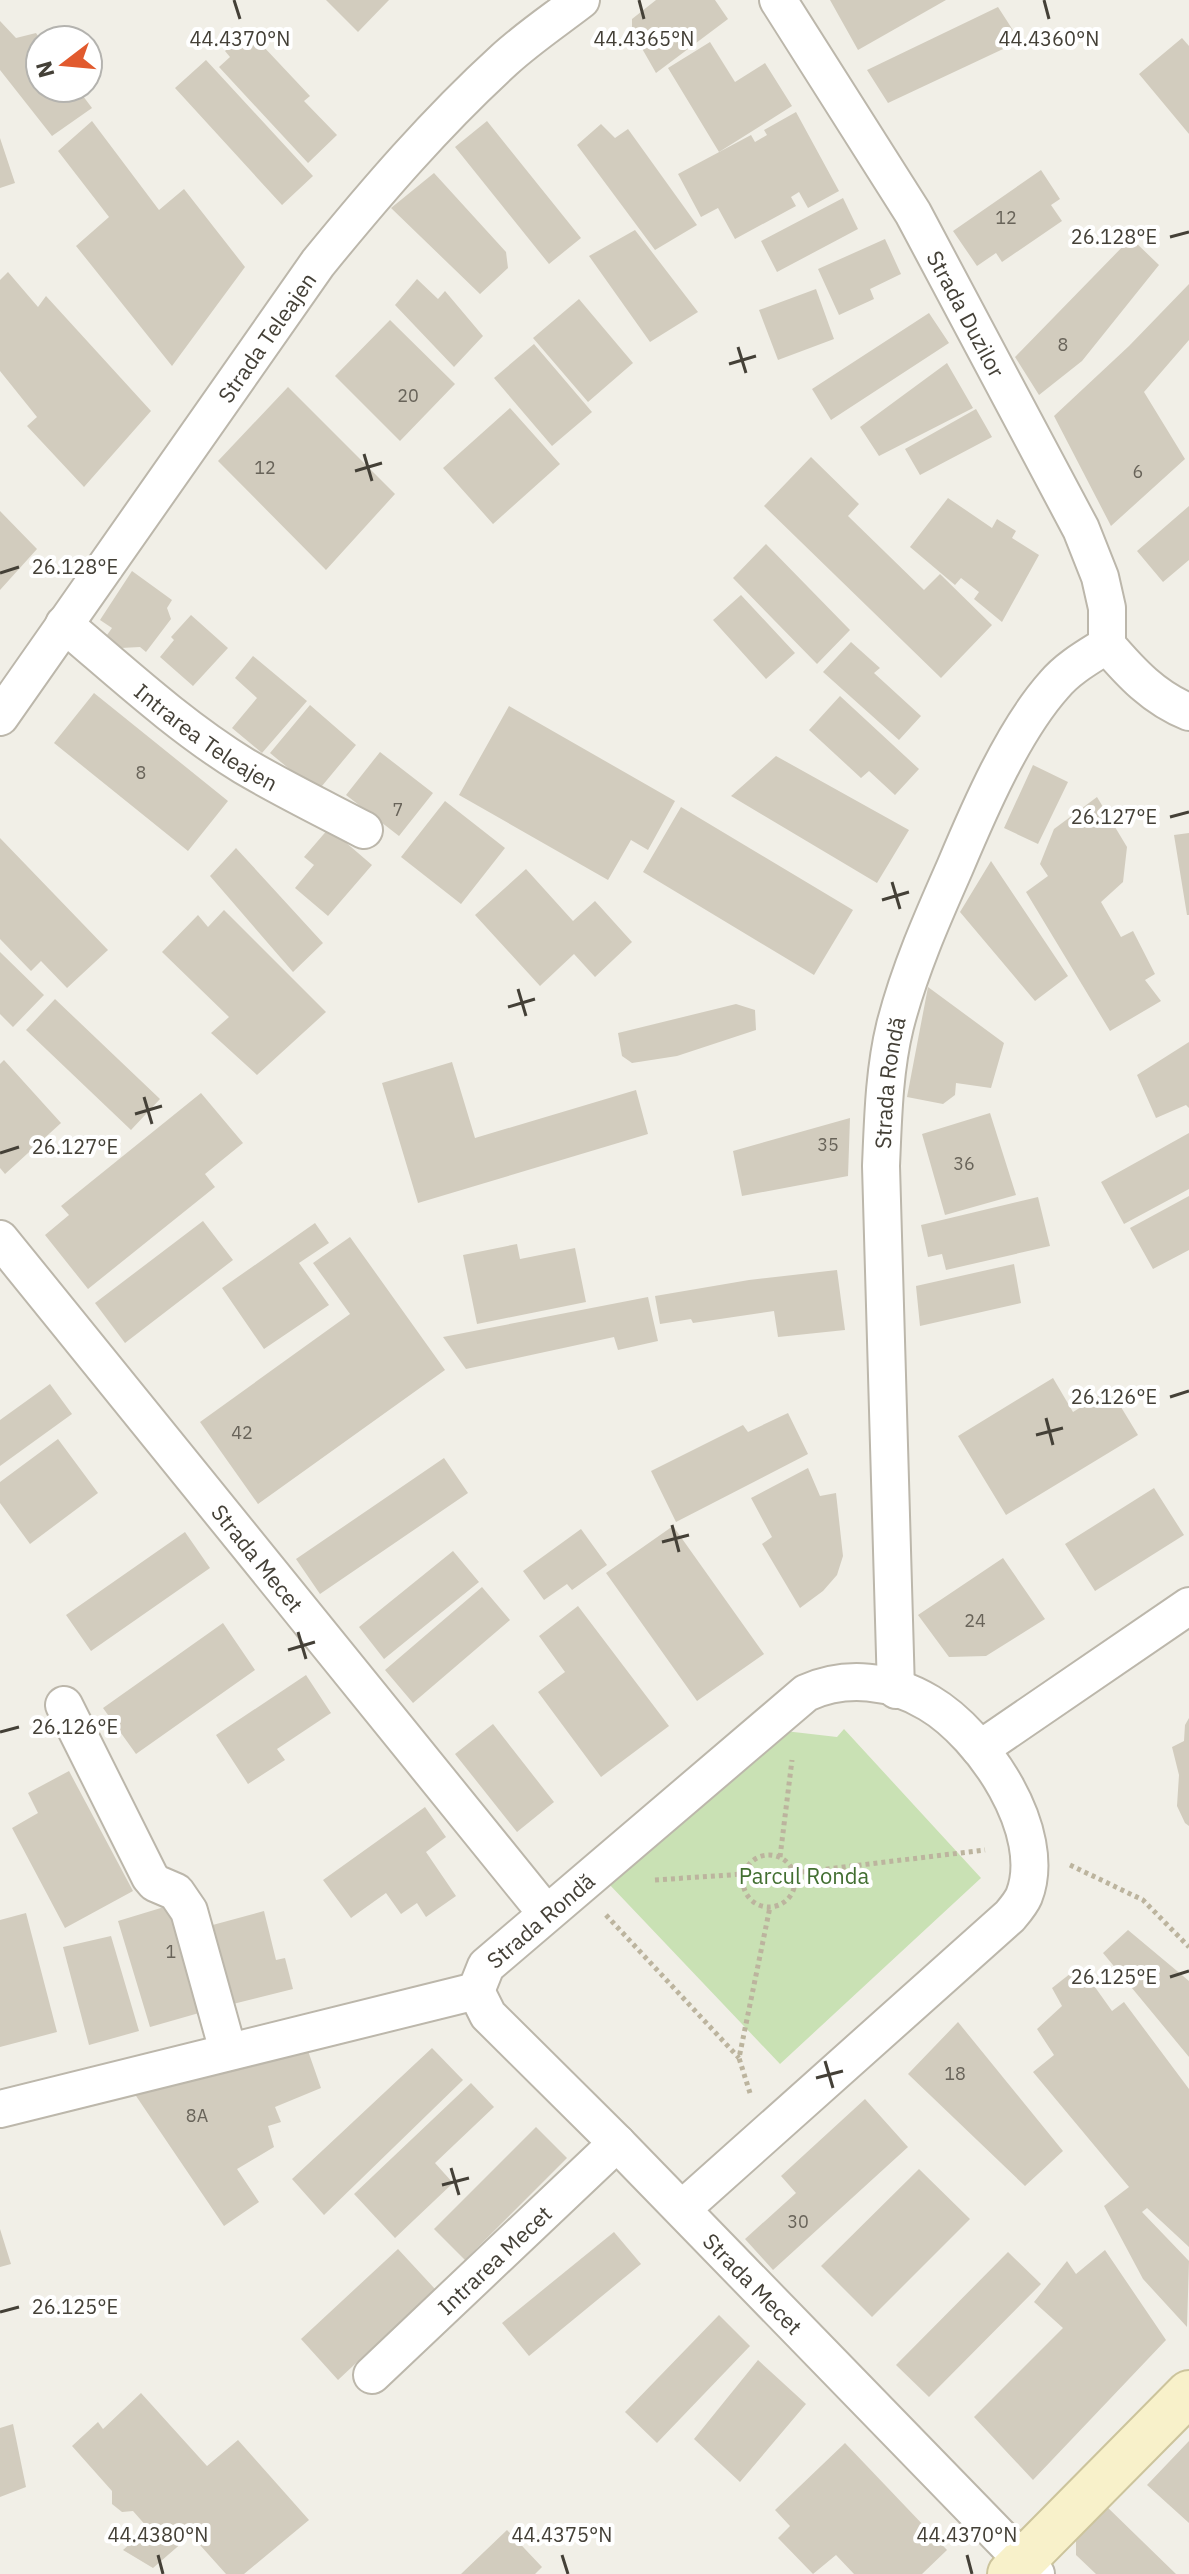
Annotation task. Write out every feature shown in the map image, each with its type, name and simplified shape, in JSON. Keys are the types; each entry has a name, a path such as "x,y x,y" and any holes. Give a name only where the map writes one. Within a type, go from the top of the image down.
{"street":[{"name":"Strada Teleajen","path":"0,717 318,263 373,196 445,118 505,59 581,0"},
{"name":"Strada Duzilor","path":"778,0 913,213 1081,529 1100,577 1107,608 1107,645"},
{"name":"Intrarea Teleajen","path":"64,624 206,740 243,765 364,830"},
{"path":"1107,645 1136,678 1175,707 1189,712"},
{"name":"Strada Rondă","path":"896,1690 881,1166 884,1100 895,1027 921,945 994,780 1034,710 1054,684 1074,666 1107,645"},
{"name":"Strada Mecet","path":"0,1239 546,1913"},
{"path":"980,1749 1189,1606"},
{"name":"Strada Rondă","path":"0,2109 476,1991 486,1966 806,1693 839,1681 868,1682 928,1702 951,1719 1002,1778 1028,1845 1029,1881 1023,1899 1010,1916 682,2209"},
{"path":"64,1705 150,1877 155,1883 176,1892 189,1911 228,2051"},
{"name":"Strada Mecet","path":"476,1991 488,2015 682,2209 1023,2570"},
{"name":"Intrarea Mecet","path":"372,2375 617,2143"},
{"path":"1023,2570 1189,2393"}],"path":[{"path":"780,1857 796,1733 806,1693"},
{"path":"794,1873 1028,1845 1143,1900 1189,1947"},
{"path":"762,1855 780,1857 794,1873 796,1881 791,1896 777,1905 762,1906 745,1890 744,1874 748,1866 762,1855"},
{"path":"654,1880 744,1874"},
{"path":"578,1885 739,2058 763,2136"},
{"path":"739,2058 770,1907"}],"green space":[{"name":"Parcul Ronda","path":"844,1729 981,1878 780,2064 608,1883 785,1731 837,1737"}],"building":[{"path":"326,0 389,0 358,32"},
{"path":"656,0 715,0 728,19 656,73 632,31 632,19"},
{"path":"830,0 946,0 858,50"},
{"path":"998,7 1020,41 888,103 867,70"},
{"path":"0,21 16,38 24,36 24,100 0,70"},
{"path":"248,30 310,96 304,101 337,135 308,163 219,67 230,57 225,51"},
{"path":"1182,38 1189,46 1189,134 1139,74"},
{"path":"710,42 735,82 765,63 792,106 719,152 668,68"},
{"path":"206,60 313,176 282,205 175,88"},
{"path":"27,104 89,104 92,108 52,136"},
{"path":"796,112 839,191 808,208 799,192 791,197 796,206 735,239 718,208 701,217 678,174 751,135 755,142 767,135 764,130"},
{"path":"92,121 159,210 184,189 245,267 172,366 76,246 109,217 58,151"},
{"path":"487,121 581,238 549,264 455,147"},
{"path":"601,124 615,138 628,129 697,225 655,250 577,145"},
{"path":"0,138 15,183 0,188"},
{"path":"1041,170 1060,199 1051,205 1062,221 1002,262 996,253 977,266 953,231"},
{"path":"434,173 506,252 508,268 480,294 391,208"},
{"path":"843,198 858,229 777,272 761,241"},
{"path":"635,230 698,312 650,342 589,256"},
{"path":"1131,238 1159,265 1082,361 1039,395 1015,357"},
{"path":"885,239 901,274 870,289 874,299 839,315 818,269"},
{"path":"8,272 38,307 46,296 151,411 84,487 27,426 37,417 0,371 0,280"},
{"path":"417,279 438,299 445,291 483,336 454,367 395,305"},
{"path":"1189,284 1189,340 1144,392 1185,459 1111,526 1054,416"},
{"path":"816,289 834,339 778,360 759,310"},
{"path":"579,299 633,363 588,402 533,338"},
{"path":"929,313 949,343 831,420 812,389"},
{"path":"390,320 455,384 400,441 335,376"},
{"path":"534,344 592,412 552,446 494,378"},
{"path":"947,363 973,408 879,456 860,427"},
{"path":"288,387 395,494 326,570 218,461"},
{"path":"510,408 560,464 493,524 443,468"},
{"path":"976,409 992,437 920,475 905,449"},
{"path":"811,457 859,504 848,516 924,590 940,574 992,625 941,678 764,506"},
{"path":"948,498 992,528 997,519 1016,531 1012,538 1039,555 1002,622 974,599 979,592 961,578 955,585 910,547"},
{"path":"1189,506 1189,560 1163,582 1137,551"},
{"path":"0,511 37,549 0,590"},
{"path":"766,544 850,630 817,664 733,578"},
{"path":"132,571 172,600 167,608 171,619 146,652 140,647 121,648 107,635 112,628 100,620"},
{"path":"741,595 795,653 766,679 713,620"},
{"path":"191,615 228,648 193,686 160,657 174,640 171,637"},
{"path":"851,642 880,668 874,673 921,716 899,740 823,672"},
{"path":"253,656 307,701 262,753 232,728 257,698 235,678"},
{"path":"94,693 228,801 188,851 54,743"},
{"path":"840,696 919,769 895,795 869,771 861,778 809,730"},
{"path":"310,705 356,745 317,792 270,753"},
{"path":"509,706 675,801 648,850 631,840 608,880 459,795"},
{"path":"380,752 433,793 399,836 346,795"},
{"path":"776,756 909,830 877,883 731,796"},
{"path":"1033,765 1068,782 1038,844 1004,828"},
{"path":"1097,797 1127,847 1123,882 1101,902 1121,937 1133,931 1155,974 1145,980 1161,1001 1110,1031 1026,892 1048,876 1040,864 1054,829"},
{"path":"445,801 505,848 461,904 401,857"},
{"path":"681,807 853,910 814,975 643,872"},
{"path":"329,828 372,865 328,916 295,888 314,865 304,857"},
{"path":"1189,833 1189,915 1187,915 1174,835"},
{"path":"0,838 108,950 67,988 41,961 31,971 0,939"},
{"path":"236,848 323,943 293,972 210,876"},
{"path":"991,861 1068,976 1035,1001 960,912"},
{"path":"526,869 573,921 595,901 632,942 595,977 574,954 540,986 475,915"},
{"path":"224,910 326,1012 257,1075 211,1033 229,1017 162,952 198,915 208,927"},
{"path":"0,952 44,995 13,1027 0,1014"},
{"path":"928,987 1004,1043 991,1088 956,1083 955,1095 943,1104 907,1097"},
{"path":"55,999 160,1099 131,1130 26,1030"},
{"path":"736,1004 755,1010 756,1030 677,1056 632,1063 622,1056 618,1033"},
{"path":"1189,1042 1189,1108 1186,1105 1156,1118 1137,1075"},
{"path":"4,1060 61,1123 5,1174 0,1168 0,1064"},
{"path":"452,1062 475,1138 636,1090 648,1134 418,1203 382,1083"},
{"path":"201,1093 243,1143 205,1174 215,1187 88,1289 45,1235 69,1215 61,1206"},
{"path":"990,1113 1016,1195 945,1215 922,1134"},
{"path":"850,1118 848,1176 742,1196 733,1151"},
{"path":"1189,1133 1189,1189 1124,1224 1101,1182"},
{"path":"1189,1196 1189,1250 1153,1269 1130,1228"},
{"path":"1038,1197 1050,1246 946,1270 942,1254 928,1257 921,1225"},
{"path":"203,1221 233,1260 125,1343 95,1303"},
{"path":"315,1223 329,1243 299,1263 329,1305 264,1349 222,1288"},
{"path":"350,1237 445,1370 258,1504 200,1422 350,1314 313,1263"},
{"path":"517,1244 520,1259 575,1248 586,1302 477,1324 463,1255"},
{"path":"1014,1264 1021,1303 920,1326 916,1286"},
{"path":"837,1270 845,1330 778,1337 774,1311 693,1323 691,1319 660,1324 655,1296 749,1280"},
{"path":"648,1297 658,1341 618,1350 614,1337 466,1369 443,1337"},
{"path":"1053,1378 1073,1412 1110,1389 1138,1435 1006,1515 958,1436"},
{"path":"50,1384 72,1414 0,1466 0,1420"},
{"path":"788,1413 808,1454 676,1522 651,1471 743,1425 748,1432"},
{"path":"58,1439 98,1493 30,1544 0,1503 0,1482"},
{"path":"444,1458 468,1493 320,1594 296,1559"},
{"path":"808,1468 820,1496 836,1493 843,1556 837,1575 823,1591 800,1608 762,1544 772,1537 751,1498"},
{"path":"1154,1488 1184,1535 1095,1591 1065,1544"},
{"path":"673,1526 764,1654 697,1701 606,1573"},
{"path":"581,1529 607,1565 572,1590 567,1584 544,1600 523,1571"},
{"path":"185,1532 210,1568 91,1651 66,1615"},
{"path":"453,1551 479,1582 384,1659 359,1627"},
{"path":"1003,1558 1045,1619 986,1656 949,1657 918,1615"},
{"path":"482,1587 510,1620 413,1703 385,1670"},
{"path":"578,1606 669,1726 601,1777 538,1692 565,1672 539,1636"},
{"path":"223,1623 255,1670 136,1754 103,1708"},
{"path":"306,1675 331,1713 277,1749 285,1760 248,1784 216,1735"},
{"path":"1189,1718 1189,1826 1177,1806 1179,1775 1172,1747 1184,1741 1185,1725"},
{"path":"493,1724 554,1802 517,1832 455,1754"},
{"path":"69,1771 133,1891 65,1928 12,1828 38,1813 28,1793"},
{"path":"425,1807 446,1837 426,1852 456,1896 426,1917 417,1903 401,1914 386,1893 351,1918 323,1880"},
{"path":"174,1904 206,2011 150,2027 118,1921"},
{"path":"264,1911 276,1960 285,1958 293,1989 229,2005 209,1926"},
{"path":"26,1913 57,2032 0,2047 0,1920"},
{"path":"1128,1930 1189,1981 1189,2057 1103,1953"},
{"path":"111,1936 139,2031 89,2045 63,1947"},
{"path":"1080,1966 1112,2011 1124,2002 1189,2089 1189,2247 1147,2208 1142,2212 1189,2261 1187,2327 1143,2279 1104,2206 1129,2187 1033,2072 1054,2055 1037,2029 1062,2006 1052,1988"},
{"path":"958,2022 1063,2151 1025,2186 908,2074"},
{"path":"307,2048 321,2088 275,2107 281,2122 268,2126 274,2147 237,2169 259,2202 224,2226 132,2090"},
{"path":"432,2048 463,2080 324,2215 292,2179"},
{"path":"471,2083 494,2107 435,2163 453,2183 395,2238 354,2194"},
{"path":"865,2099 908,2147 773,2270 745,2239 796,2193 781,2176"},
{"path":"536,2127 567,2158 465,2260 434,2229"},
{"path":"919,2169 970,2219 872,2317 821,2266"},
{"path":"0,2229 11,2264 0,2267"},
{"path":"614,2232 641,2264 529,2356 502,2323"},
{"path":"398,2249 435,2289 338,2380 301,2339"},
{"path":"1105,2250 1166,2340 1033,2480 974,2417 1063,2328 1034,2302 1067,2261 1076,2274"},
{"path":"1008,2252 1041,2284 929,2397 896,2365"},
{"path":"719,2315 750,2346 657,2443 625,2412"},
{"path":"758,2360 806,2404 740,2482 694,2439"},
{"path":"141,2393 207,2466 238,2440 309,2520 244,2574 226,2574 191,2535 153,2568 123,2550 148,2528 133,2511 122,2512 112,2504 112,2491 72,2446 98,2422 103,2429"},
{"path":"13,2424 26,2487 0,2497 0,2428"},
{"path":"1189,2441 1189,2523 1147,2485"},
{"path":"845,2443 947,2550 922,2574 854,2574 836,2555 813,2574 778,2538 790,2526 775,2510"},
{"path":"1104,2504 1176,2574 1096,2574 1076,2555 1076,2541"},
{"path":"507,2530 542,2567 535,2574 461,2574"}]}
